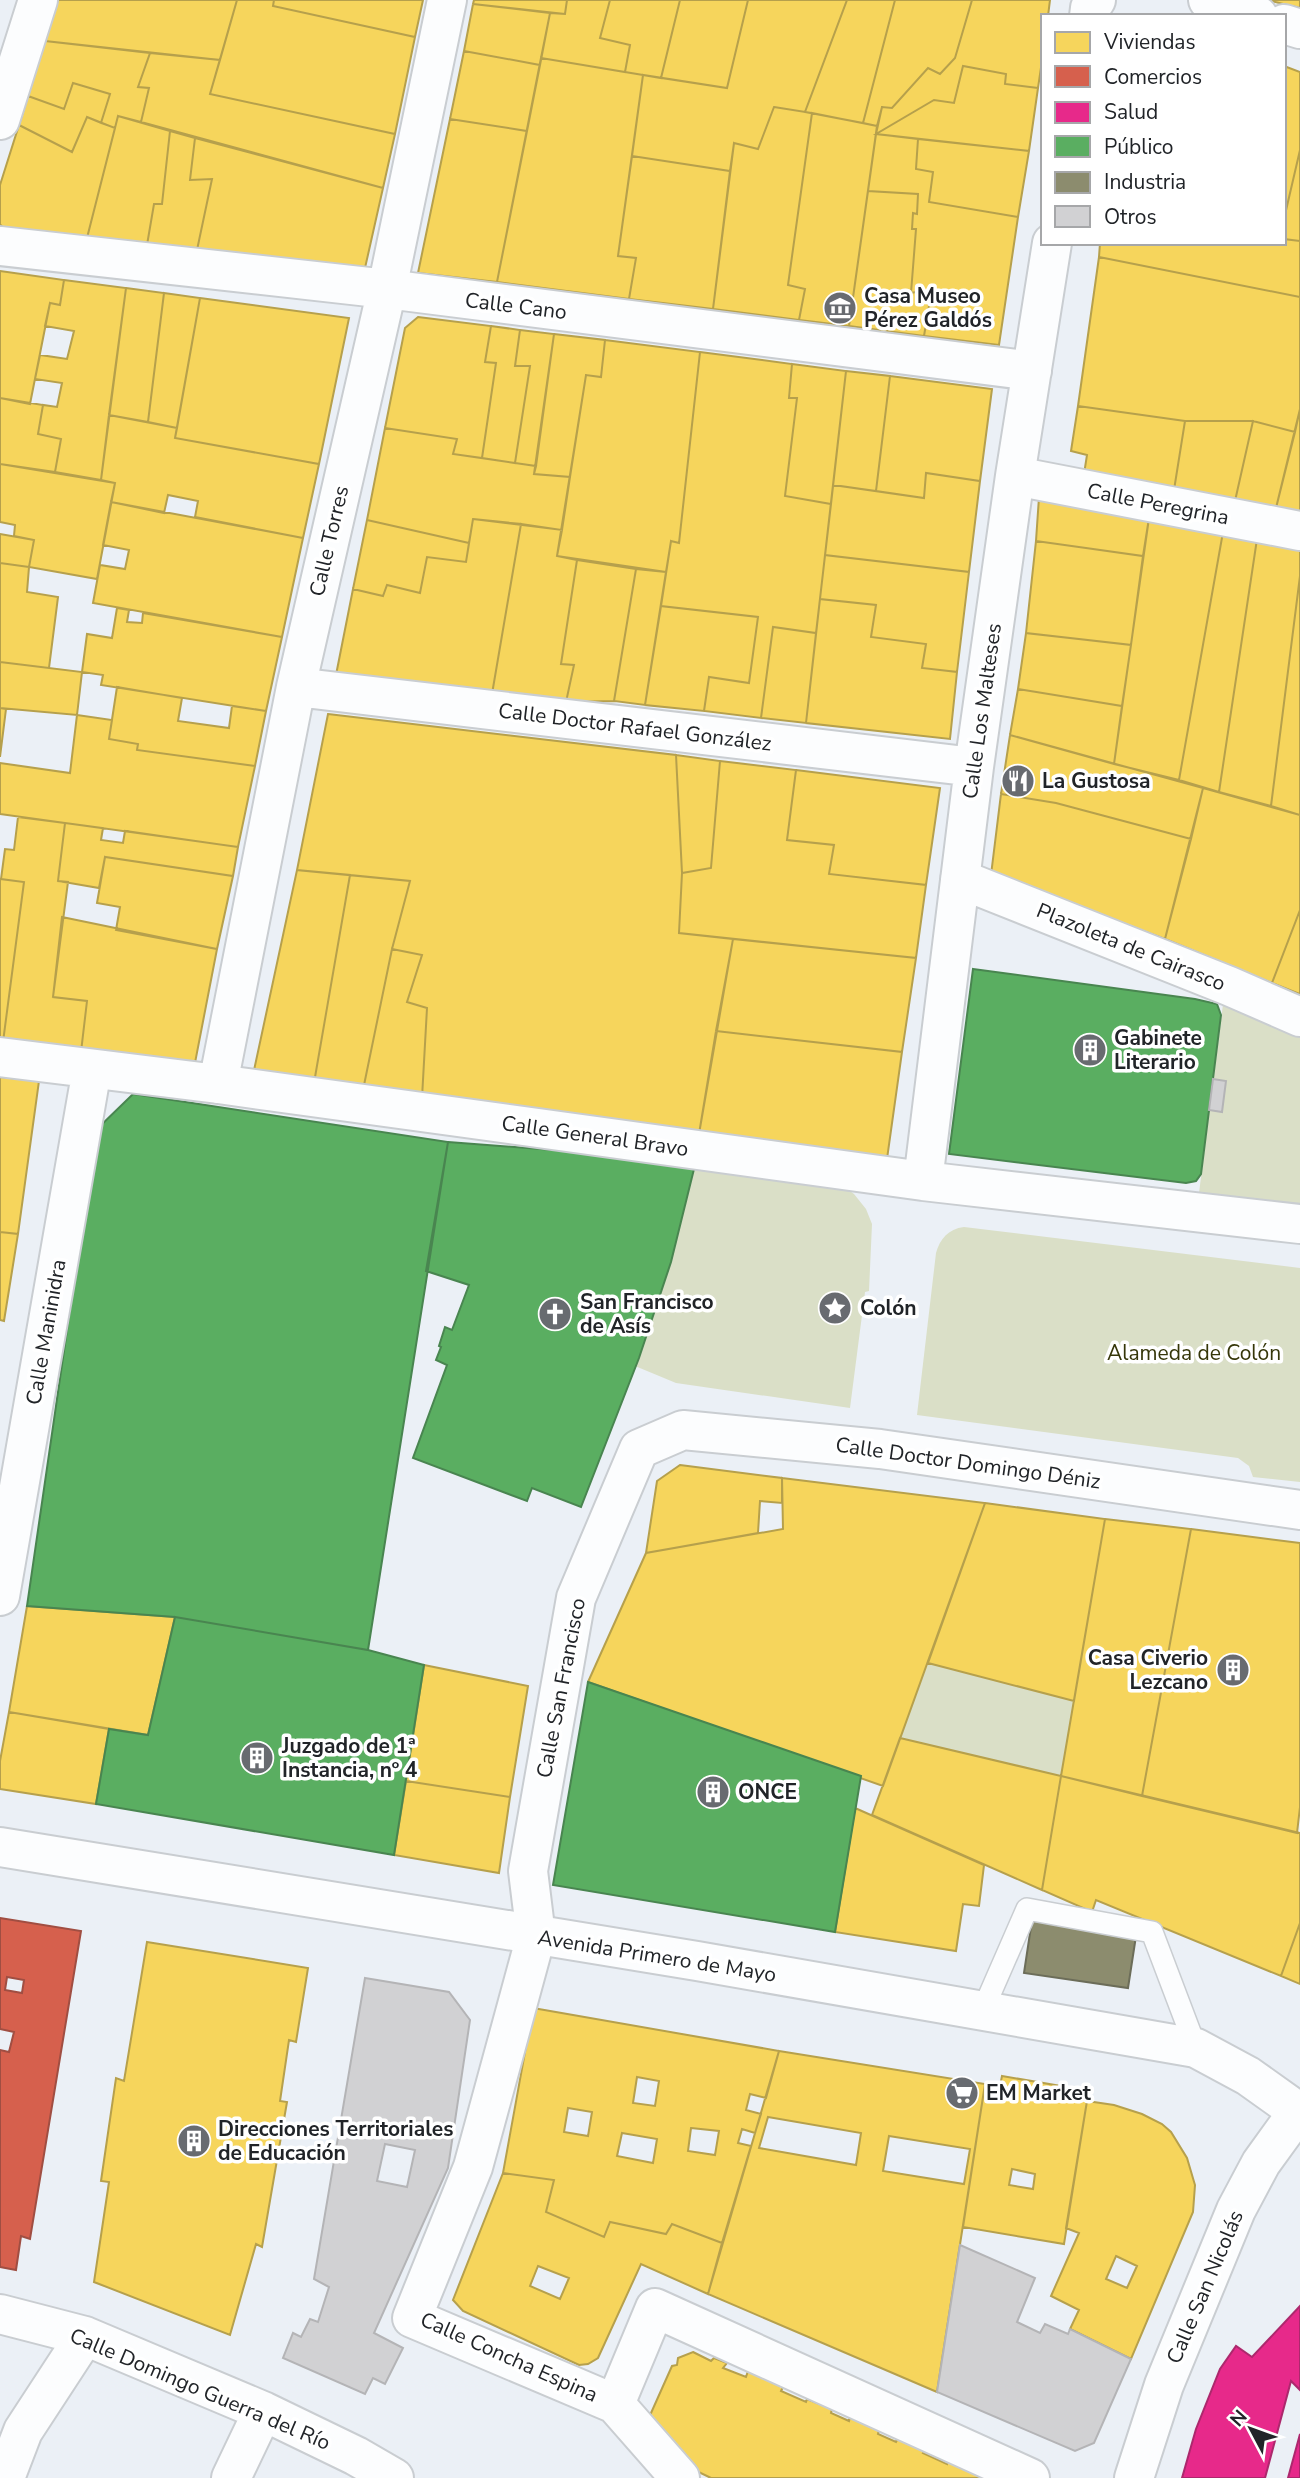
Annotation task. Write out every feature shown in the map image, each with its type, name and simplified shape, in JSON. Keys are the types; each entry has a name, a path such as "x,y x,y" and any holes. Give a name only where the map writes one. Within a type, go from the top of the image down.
{"street":[{"path":"0,120 38,0"},
{"name":"Calle Torres","path":"218,1084 296,687 387,289 447,0"},
{"path":"1208,0 1252,14"},
{"name":"Calle Los Malteses","path":"923,1181 974,767 1015,476 1052,245"},
{"name":"Calle Cano","path":"0,246 387,289 1032,371"},
{"name":"Calle Peregrina","path":"1015,476 1300,531"},
{"name":"Calle Doctor Rafael González","path":"296,687 974,767"},
{"name":"Plazoleta de Cairasco","path":"960,879 1300,1017"},
{"name":"Calle General Bravo","path":"0,1057 218,1084 923,1181 1300,1224"},
{"name":"Calle Maninidra","path":"0,1596 14,1433 92,1069"},
{"name":"Calle Doctor Domingo Déniz","path":"639,1449 683,1430 880,1449 1300,1510"},
{"name":"Calle San Francisco","path":"536,1936 528,1871 576,1598 639,1449"},
{"name":"Avenida Primero de Mayo","path":"0,1847 696,1961 1196,2048 1248,2076 1299,2111"},
{"name":"Calle Concha Espina","path":"536,1936 473,2167 412,2318 615,2404 655,2308 1030,2478"},
{"name":"Calle San Nicolás","path":"1134,2478 1164,2385 1236,2210 1261,2163 1299,2111"},
{"name":"Calle Domingo Guerra del Río","path":"0,2314 85,2336 263,2412 356,2456 394,2478"},
{"path":"5,2478 23,2431 85,2336"},
{"path":"615,2404 680,2478"},
{"path":"231,2478 263,2412"}],"lane":[{"path":"982,2012 1027,1909 1152,1932 1196,2048"}],"green space":[{"path":"1228,965 1300,995 1300,1206 1199,1193"},
{"path":"696,1161 846,1188 866,1209 872,1224 869,1291 865,1292 850,1408 676,1383 635,1366 671,1262"},
{"name":"Alameda de Colón","path":"964,1227 1300,1268 1300,1482 1253,1477 1249,1466 1238,1458 917,1415 936,1253 945,1236"},
{"path":"928,1663 1074,1701 1061,1776 900,1738"}],"building: Viviendas":[{"path":"58,0 237,0 220,60 45,41"},
{"path":"237,0 274,0 273,6 415,37 395,134 210,94"},
{"path":"274,0 423,0 415,37 273,6"},
{"path":"474,0 567,0 565,14 473,4"},
{"path":"567,0 610,0 600,38 630,45 625,72 541,58 550,13 565,14"},
{"path":"610,0 680,0 661,78 625,72 630,45 600,38"},
{"path":"680,0 748,0 727,88 661,78"},
{"path":"748,0 847,0 805,112 774,107 758,149 734,143 730,171 632,156 643,75 727,88"},
{"path":"847,0 895,0 863,123 805,112"},
{"path":"895,0 972,0 955,58 940,74 928,68 892,108 882,107 877,126 863,123"},
{"path":"972,0 1050,0 1048,14 1041,14 1041,68 1038,88 1005,84 1006,74 963,66 954,103 934,100 876,134 882,107 892,108 928,68 940,74 955,58"},
{"path":"1300,0 1300,8 1271,1"},
{"path":"473,4 550,13 540,65 464,51"},
{"path":"45,41 150,53 138,87 149,88 141,122 118,116 115,128 101,123 110,94 73,83 64,109 28,96"},
{"path":"464,51 540,65 527,131 450,119"},
{"path":"150,53 220,60 210,94 395,134 383,188 141,122 149,88 138,87"},
{"path":"541,58 643,75 618,256 636,258 629,299 497,282"},
{"path":"963,66 1006,74 1005,84 1038,88 1029,151 876,134 934,100 954,103"},
{"path":"1286,67 1300,72 1300,150 1286,210"},
{"path":"73,83 110,94 101,123 87,117 72,152 19,125 28,96 64,109"},
{"path":"774,107 812,113 788,285 805,289 799,320 713,309 734,143 758,149"},
{"path":"812,113 877,126 849,326 799,320 805,289 788,285"},
{"path":"118,116 170,131 162,204 154,204 147,245 87,238"},
{"path":"87,117 115,128 87,238 4,229 0,224 0,185 19,125 72,152"},
{"path":"450,119 527,131 497,282 418,273"},
{"path":"170,131 195,138 190,180 212,179 197,250 147,245 154,204 162,204"},
{"path":"876,134 918,139 916,169 933,172 929,202 1018,217 999,345 924,336 930,300 916,298 916,292 911,293 916,229 912,229 913,213 917,214 918,194 868,191"},
{"path":"195,138 383,188 365,268 197,250 212,179 190,180"},
{"path":"918,139 1029,151 1018,217 929,202 933,172 916,169"},
{"path":"1300,150 1300,241 1286,239 1286,210"},
{"path":"632,156 730,171 713,309 629,299 636,258 618,256"},
{"path":"868,191 918,194 917,214 913,213 912,229 916,229 911,293 916,292 916,298 930,300 924,336 849,326"},
{"path":"1286,239 1300,241 1300,297 1099,257 1100,245 1286,245"},
{"path":"1099,257 1300,297 1300,409 1295,432 1253,421 1185,421 1078,406"},
{"path":"0,271 64,280 60,305 50,303 30,404 0,398"},
{"path":"64,280 126,288 101,480 55,472 61,439 38,434 43,405 57,407 62,383 35,379 40,355 67,359 74,331 45,326 50,303 60,305"},
{"path":"126,288 164,293 148,422 109,415"},
{"path":"164,293 200,298 177,428 148,422"},
{"path":"200,298 349,318 319,464 175,438"},
{"path":"418,317 491,326 485,362 496,363 482,458 453,454 457,439 385,428 405,328"},
{"path":"491,326 520,330 515,366 530,366 515,463 482,458 496,363 485,362"},
{"path":"520,330 554,334 536,466 515,463 530,366 515,366"},
{"path":"554,334 605,340 601,377 586,375 570,477 534,474"},
{"path":"605,340 700,352 679,543 671,541 666,572 557,556 586,375 601,377"},
{"path":"700,352 792,364 789,398 797,398 785,496 831,504 816,633 773,627 761,718 704,711 709,677 749,683 758,617 661,606 671,541 679,543"},
{"path":"792,364 846,371 831,504 785,496 797,398 789,398"},
{"path":"846,371 890,376 876,491 833,485"},
{"path":"890,376 992,389 980,481 926,473 924,498 876,491"},
{"path":"0,398 43,405 38,434 61,439 55,472 0,464"},
{"path":"1078,406 1185,421 1174,490 1084,474 1087,455 1071,451"},
{"path":"1300,409 1300,513 1276,508"},
{"path":"109,415 177,428 175,438 319,464 303,538 195,517 198,501 168,495 164,513 111,502 115,483 101,480"},
{"path":"1185,421 1253,421 1235,501 1174,490"},
{"path":"1253,421 1295,432 1276,508 1235,501"},
{"path":"385,428 457,439 453,454 536,466 534,474 570,477 562,530 473,519 469,543 367,520"},
{"path":"0,464 115,483 97,579 29,567 34,540 14,536 15,525 0,522"},
{"path":"926,473 980,481 969,572 825,555 833,485 924,498"},
{"path":"1039,497 1149,518 1143,556 1036,541"},
{"path":"111,502 303,538 282,637 93,603 100,565 125,569 129,550 103,545"},
{"path":"1149,518 1223,532 1179,780 1114,764"},
{"path":"473,519 521,524 492,694 336,675 353,589 383,596 387,585 420,593 427,557 466,562"},
{"path":"367,520 469,543 466,562 427,557 420,593 387,585 383,596 353,589"},
{"path":"521,524 562,530 557,556 577,560 561,664 574,665 566,702 492,694"},
{"path":"1223,532 1257,539 1219,792 1179,780"},
{"path":"0,534 34,540 29,567 0,563"},
{"path":"1257,539 1300,548 1300,576 1271,806 1219,792"},
{"path":"1036,541 1143,556 1131,645 1026,633"},
{"path":"825,555 969,572 957,672 922,668 926,644 871,637 876,605 820,599"},
{"path":"577,560 636,569 614,701 566,702 574,665 561,664"},
{"path":"0,563 29,567 27,592 58,597 49,668 0,662"},
{"path":"636,569 666,572 645,705 614,701"},
{"path":"1300,576 1300,815 1271,806"},
{"path":"820,599 876,605 871,637 926,644 922,668 957,672 950,739 806,723"},
{"path":"661,606 758,617 749,683 709,677 704,711 645,705"},
{"path":"117,608 129,610 127,622 142,623 143,613 282,637 266,711 101,685 103,675 82,672 87,634 112,638"},
{"path":"773,627 816,633 806,723 761,718"},
{"path":"1026,633 1131,645 1122,706 1018,689"},
{"path":"0,662 82,672 77,715 0,708"},
{"path":"117,687 182,698 178,721 229,728 232,706 266,711 255,766 137,750 138,744 109,739"},
{"path":"1018,689 1122,706 1114,764 1010,735"},
{"path":"0,708 6,709 0,757"},
{"path":"328,714 676,755 682,873 679,933 733,939 699,1134 422,1098 427,1008 407,1002 422,955 392,949 410,881 297,870"},
{"path":"77,715 112,720 109,739 138,744 137,750 255,766 238,847 0,814 0,763 70,773"},
{"path":"1010,735 1203,788 1191,839 1056,803 1001,794"},
{"path":"676,755 720,761 711,868 682,873"},
{"path":"720,761 796,770 787,840 834,845 829,874 926,885 916,958 679,933 682,873 711,868"},
{"path":"796,770 940,788 926,885 829,874 834,845 787,840"},
{"path":"1203,788 1300,815 1300,910 1272,983 1165,939"},
{"path":"1001,794 1056,803 1191,839 1165,939 991,875"},
{"path":"18,817 65,823 58,881 68,882 53,997 87,1001 81,1052 3,1042 24,882 1,879 5,849 14,850"},
{"path":"65,823 103,828 101,840 123,843 125,831 238,847 233,876 105,857 99,888 58,881"},
{"path":"105,857 233,876 217,949 116,930 120,907 97,903"},
{"path":"297,870 350,875 314,1083 253,1075"},
{"path":"350,875 410,881 392,949 363,1090 314,1083"},
{"path":"0,879 24,882 3,1042 0,1042"},
{"path":"1300,910 1300,994 1272,983"},
{"path":"62,917 217,949 194,1068 81,1052 87,1001 53,997"},
{"path":"733,939 916,958 902,1052 716,1031"},
{"path":"392,949 422,955 407,1002 427,1008 422,1098 363,1090"},
{"path":"716,1031 902,1052 887,1159 699,1134"},
{"path":"0,1077 39,1081 18,1234 0,1232"},
{"path":"0,1232 18,1234 4,1321 0,1320"},
{"path":"680,1465 782,1478 782,1503 760,1501 758,1533 646,1553 657,1481"},
{"path":"782,1478 985,1503 883,1786 588,1682 646,1553 783,1529"},
{"path":"985,1503 1105,1519 1074,1701 928,1663"},
{"path":"1105,1519 1191,1529 1142,1796 1061,1776"},
{"name":"Casa Civerio Lezcano","path":"1191,1529 1300,1543 1300,1807 1297,1833 1142,1796"},
{"path":"27,1606 175,1617 148,1735 9,1712"},
{"path":"424,1665 528,1686 510,1797 406,1781"},
{"path":"9,1712 109,1729 96,1804 0,1789 0,1761"},
{"path":"900,1738 1061,1776 1042,1890 872,1815"},
{"path":"1061,1776 1300,1833 1300,1923 1281,1976 1096,1900 1092,1912 1042,1890"},
{"path":"406,1781 510,1797 499,1873 394,1855"},
{"path":"855,1808 984,1865 979,1906 963,1904 956,1951 835,1932"},
{"path":"1300,1923 1300,1984 1281,1976"},
{"name":"Direcciones Territoriales de Educación","path":"147,1942 308,1968 296,2042 289,2040 280,2101 287,2102 262,2247 256,2244 230,2335 94,2282 109,2182 101,2181 116,2078 124,2081"},
{"path":"533,2008 779,2051 766,2098 750,2094 746,2110 761,2114 755,2133 742,2129 738,2143 751,2146 722,2243 672,2224 666,2234 610,2222 604,2237 546,2212 554,2180 503,2173","holes":["637,2077 659,2081 655,2106 633,2103","568,2108 592,2112 588,2136 564,2132","691,2128 719,2131 715,2155 688,2151","622,2133 657,2139 653,2163 617,2156"]},
{"path":"779,2051 985,2084 937,2392 708,2294","holes":["768,2117 861,2133 856,2165 759,2148","889,2136 970,2149 964,2184 883,2171"]},
{"path":"1002,2076 1073,2088 1070,2098 1087,2101 1064,2244 963,2227 985,2084 1000,2086","holes":["1012,2169 1035,2174 1033,2189 1009,2185"]},
{"path":"1087,2101 1114,2105 1142,2114 1171,2132 1187,2158 1195,2185 1193,2212 1131,2359 1070,2329 1079,2310 1051,2296 1079,2233 1066,2228","holes":["1116,2256 1137,2266 1127,2288 1106,2279"]},
{"path":"503,2173 554,2180 546,2212 604,2237 610,2222 666,2234 672,2224 722,2243 708,2294 641,2264 598,2358 588,2364 579,2365 463,2311 453,2300","holes":["538,2266 569,2278 560,2299 530,2286"]},
{"path":"693,2352 711,2361 714,2358 727,2363 723,2368 746,2377 748,2371 783,2387 781,2391 832,2409 831,2413 849,2421 850,2417 879,2430 878,2434 896,2442 898,2438 947,2464 948,2458 987,2478 711,2478 686,2466 643,2431 672,2366 677,2365 678,2358"}],"building: Comercios":[{"path":"0,1918 81,1931 30,2239 21,2236 16,2270 0,2267 0,2050 9,2052 14,2032 0,2029","holes":["7,1977 24,1980 22,1993 5,1990"]}],"building: Salud":[{"path":"1300,2306 1300,2390 1291,2381 1265,2478 1182,2478 1196,2429 1220,2369 1236,2346 1252,2357"},
{"path":"1300,2434 1300,2478 1288,2478"}],"building: Público":[{"name":"Gabinete Literario","path":"973,969 1217,1004 1221,1015 1201,1174 1196,1181 1186,1183 949,1154"},
{"path":"133,1094 448,1142 368,1650 175,1617 27,1606 96,1130"},
{"name":"San Francisco de Asís","path":"448,1142 696,1161 671,1262 639,1358 581,1507 532,1488 527,1501 413,1458 447,1365 436,1360 445,1327 452,1330 469,1285 426,1271"},
{"name":"Juzgado de 1ª Instancia, nº 4","path":"175,1617 368,1650 424,1665 394,1855 96,1804 109,1729 148,1735"},
{"name":"ONCE","path":"588,1682 861,1776 835,1932 553,1885"}],"building: Industria":[{"path":"1032,1920 1136,1936 1128,1988 1024,1973"}],"building: Otros":[{"path":"1213,1079 1226,1081 1222,1112 1209,1110"},
{"path":"365,1978 449,1992 470,2020 448,2168 374,2333 403,2348 385,2384 373,2378 365,2394 283,2358 293,2333 301,2337 310,2319 318,2322 329,2287 314,2279","holes":["385,2144 415,2150 407,2187 377,2181"]},
{"path":"960,2245 1035,2278 1017,2322 1040,2333 1045,2324 1068,2334 1070,2329 1131,2359 1094,2443 1075,2451 937,2392"}],"place":[{"name":"Casa Museo Pérez Galdós","path":"840,308"},
{"name":"La Gustosa","path":"1018,781"},
{"name":"Gabinete Literario","path":"1090,1050"},
{"name":"Colón","path":"835,1308"},
{"name":"San Francisco de Asís","path":"555,1314"},
{"name":"Casa Civerio Lezcano","path":"1233,1670"},
{"name":"Juzgado de 1ª Instancia, nº 4","path":"257,1758"},
{"name":"ONCE","path":"713,1792"},
{"name":"EM Market","path":"962,2093"},
{"name":"Direcciones Territoriales de Educación","path":"194,2141"}]}
